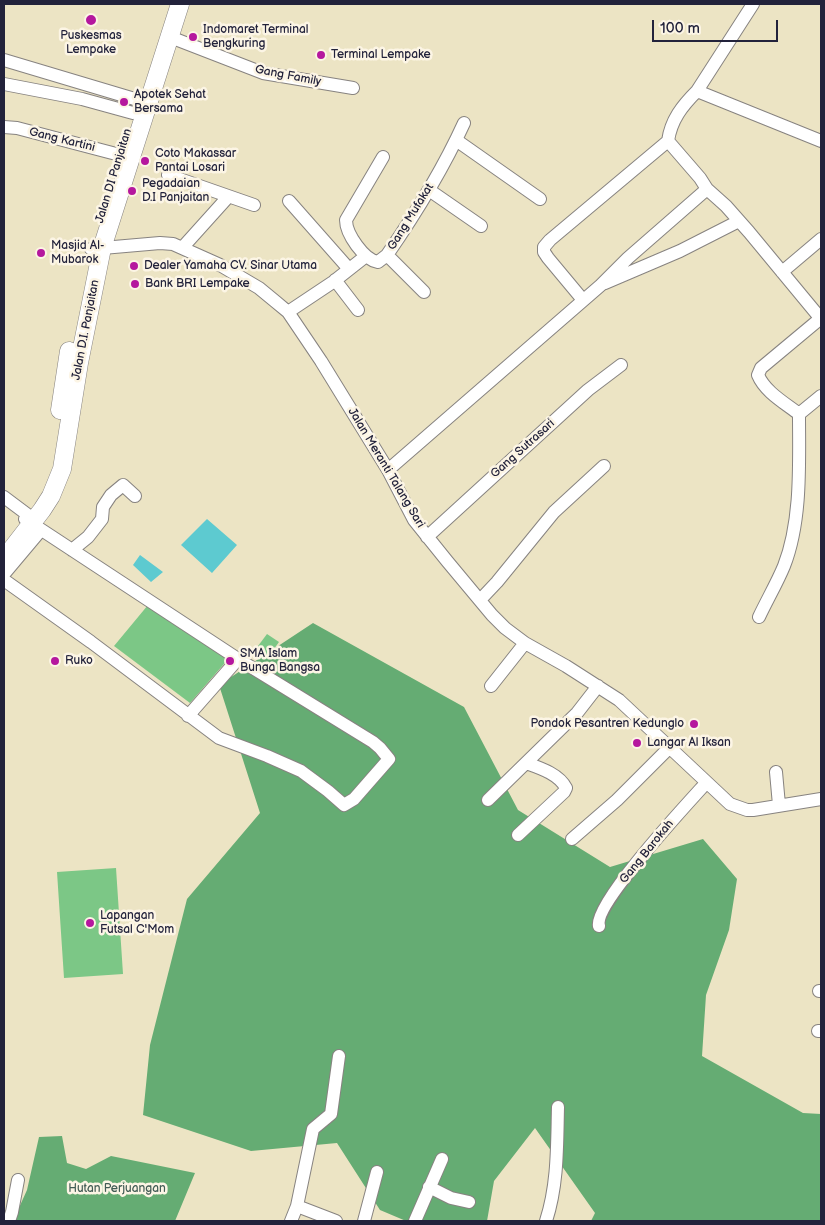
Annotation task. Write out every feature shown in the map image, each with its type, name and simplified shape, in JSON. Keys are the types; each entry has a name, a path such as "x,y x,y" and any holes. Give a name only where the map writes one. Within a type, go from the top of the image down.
{"highway":[{"name":"Jalan DI Panjaitan","path":"14,547 32,522 48,478 66,369 120,155 136,106 149,83 169,4"},
{"path":"97,249 149,83 170,38 180,4"},
{"path":"4,559 14,547"}],"street":[{"path":"583,300 548,258 544,252 544,247 668,141 670,127 674,118 697,91 753,4"},
{"name":"Gang Family","path":"170,38 262,73 352,88"},
{"path":"4,60 136,106"},
{"path":"4,84 82,99 136,106"},
{"path":"697,91 821,142"},
{"name":"Gang Mufakat","path":"366,256 378,262 387,255 429,190 464,123"},
{"name":"Gang Kartini","path":"4,127 27,131 120,155"},
{"path":"456,140 540,199"},
{"path":"668,141 700,178 707,189 739,221 821,319 761,368 758,375 761,382 769,390 799,414"},
{"path":"288,312 366,256 349,235 346,220 383,157"},
{"path":"168,175 254,205"},
{"path":"388,470 601,285 628,258 707,189"},
{"path":"429,190 481,226"},
{"path":"183,248 228,197"},
{"path":"289,201 349,269"},
{"path":"601,285 680,251 739,221"},
{"path":"782,272 821,239"},
{"name":"Jalan Meranti Talang Sari","path":"97,249 160,243 172,244 220,265 259,288 288,312 321,361 388,470 414,520 505,628 525,643 566,666 625,705 730,804 739,808 753,810 821,799"},
{"path":"387,255 424,292"},
{"path":"335,280 358,310"},
{"name":"Gang Sutrasari","path":"427,536 588,390 621,364"},
{"path":"759,617 784,566 792,534 798,489 799,414 821,396"},
{"path":"480,600 554,512 604,466"},
{"path":"72,550 88,537 102,519 104,507 111,494 123,485 134,496"},
{"path":"4,497 32,522 72,550 238,658 373,742 389,759 354,799 344,805 301,771 219,738 91,642 4,580"},
{"path":"4,574 14,547"},
{"path":"491,686 525,643"},
{"path":"188,716 238,658"},
{"path":"488,800 578,713 598,686"},
{"path":"572,840 617,800 670,747"},
{"path":"518,835 566,788 560,780 546,771 526,763"},
{"path":"776,772 779,805"},
{"name":"Gang Barokah","path":"599,926 600,914 622,881 706,783"},
{"path":"291,1221 297,1206 313,1129 331,1114 339,1056"},
{"path":"546,1221 556,1177 558,1107"},
{"path":"415,1221 442,1159"},
{"path":"364,1221 377,1172"},
{"path":"9,1221 18,1180"},
{"path":"429,1187 451,1198 469,1202"},
{"path":"297,1206 336,1221"}],"green space":[{"path":"148,605 230,657 190,703 114,646"},
{"path":"313,623 464,707 518,810 610,867 703,839 737,879 729,930 706,995 702,1056 803,1113 821,1114 821,1221 591,1221 595,1213 535,1128 494,1181 487,1221 406,1221 380,1210 337,1143 251,1151 143,1115 150,1045 187,899 260,813 219,685"},
{"path":"267,634 279,642 264,663 252,654"},
{"name":"Lapangan Futsal C'Mom","path":"116,868 123,974 64,978 57,872"},
{"name":"Hutan Perjuangan","path":"62,1136 67,1163 86,1169 111,1156 195,1173 175,1221 13,1221 27,1190 39,1137"}],"water":[{"path":"207,519 237,545 212,573 181,545"},
{"path":"140,555 163,572 151,582 133,565"}],"place":[{"name":"Puskesmas Lempake","path":"91,20"},
{"name":"Indomaret Terminal Bengkuring","path":"193,37"},
{"name":"Terminal Lempake","path":"321,55"},
{"name":"Apotek Sehat Bersama","path":"124,102"},
{"name":"Coto Makassar Pantai Losari","path":"145,161"},
{"name":"Pegadaian D.I Panjaitan","path":"132,191"},
{"name":"Masjid Al- Mubarok","path":"41,253"},
{"name":"Dealer Yamaha CV. Sinar Utama","path":"134,266"},
{"name":"Bank BRI Lempake","path":"135,284"},
{"name":"Ruko","path":"55,661"},
{"name":"SMA Islam Bunga Bangsa","path":"230,661"},
{"name":"Pondok Pesantren Kedunglo","path":"694,724"},
{"name":"Langar Al Iksan","path":"637,743"},
{"name":"Lapangan Futsal C'Mom","path":"90,923"}]}
